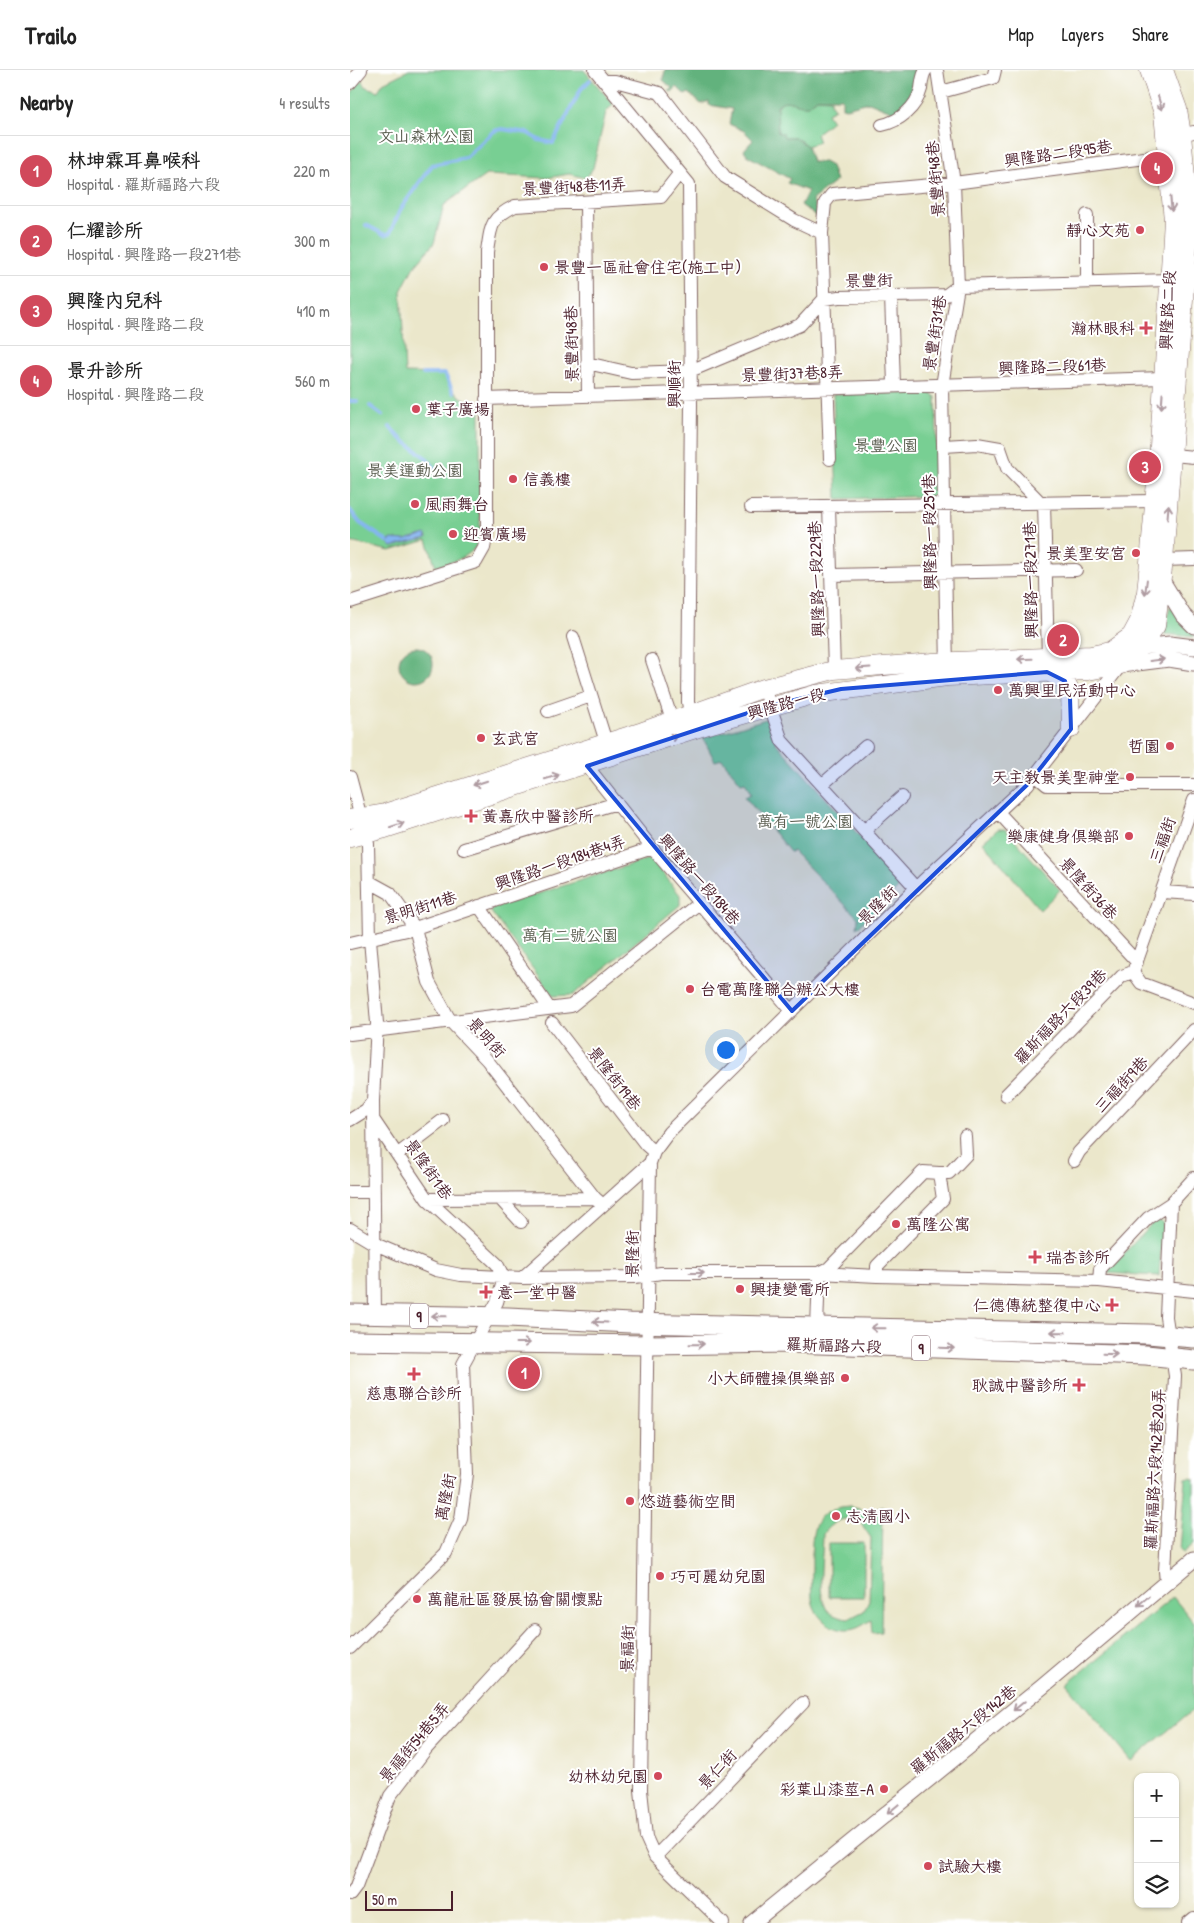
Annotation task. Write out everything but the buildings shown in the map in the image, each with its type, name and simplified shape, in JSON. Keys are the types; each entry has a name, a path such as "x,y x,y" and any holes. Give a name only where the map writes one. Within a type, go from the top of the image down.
{"main road":[{"name":"興隆路二段","path":"1149,70 1161,104 1181,134"},
{"name":"興隆路二段","path":"1157,556 1173,455 1190,221 1185,154 1178,109 1164,70"},
{"name":"興隆路二段","path":"1157,556 1154,501 1173,220 1167,155 1181,134"},
{"path":"1126,650 1156,626 1161,579 1157,556"},
{"path":"1126,650 1142,614 1157,556"},
{"name":"興隆路一段","path":"358,836 587,766 691,722 764,688 834,670 947,670 1048,665 1081,672 1126,650"},
{"path":"1048,665 1065,681 1070,690 1071,729"},
{"name":"興隆路一段","path":"356,818 382,814 672,720 691,722 841,689 947,670"},
{"name":"9","path":"350,1314 488,1317"},
{"name":"羅斯福路六段","path":"488,1317 1194,1338"},
{"name":"9","path":"350,1341 474,1343"},
{"name":"羅斯福路六段","path":"474,1343 649,1345 789,1343 1171,1357 1194,1360"}],"street":[{"path":"350,83 361,70"},
{"name":"興順街","path":"595,70 689,184 691,392 688,625 691,722"},
{"path":"882,125 905,116 920,92 926,70"},
{"name":"景豐街48巷","path":"937,70 954,183 958,286"},
{"path":"941,92 993,78 995,70"},
{"path":"604,82 615,81 660,93 725,177 794,220 822,233"},
{"name":"興隆路二段95巷","path":"954,183 1185,154"},
{"name":"景豐街48巷11弄","path":"350,602 476,562 484,548 487,533 487,252 490,229 499,213 515,206 661,198 679,174"},
{"path":"830,459 822,233 825,203 832,194 954,183"},
{"name":"景豐街48巷","path":"586,202 588,396"},
{"path":"1086,215 1086,282"},
{"name":"景豐街","path":"587,363 631,373 690,371 800,325 824,299 839,297 946,295 958,286 1169,280"},
{"name":"景豐街31巷","path":"942,386 958,286"},
{"path":"891,296 894,385"},
{"name":"興隆路二段61巷","path":"894,385 942,386 1163,378"},
{"name":"景豐街37巷8弄","path":"691,392 894,385"},
{"name":"興隆路一段251巷","path":"942,386 947,573 947,670"},
{"path":"486,399 691,392"},
{"path":"944,446 978,444 1000,448 1007,468 1042,502"},
{"path":"1173,455 1194,457"},
{"path":"829,506 1154,501"},
{"name":"興隆路一段271巷","path":"1042,502 1048,665"},
{"name":"興隆路一段229巷","path":"751,507 829,506 834,670"},
{"path":"1157,556 1194,559"},
{"path":"832,575 1076,570"},
{"path":"1161,579 1184,615 1194,626"},
{"path":"573,637 606,742"},
{"path":"1126,650 1170,644 1194,647"},
{"path":"1126,650 1194,662"},
{"name":"景隆街","path":"522,1278 599,1201 652,1158 669,1132 916,888 989,820 999,813 1035,776 1071,729 1126,650"},
{"path":"652,660 672,720"},
{"path":"764,688 768,706 782,741 916,888"},
{"path":"548,711 591,696"},
{"path":"823,784 866,746"},
{"name":"興隆路一段184巷","path":"587,766 698,903 792,1011"},
{"path":"350,776 358,836 370,882 370,939 377,1029 372,1101 375,1315"},
{"path":"1035,776 1047,785 1194,785"},
{"path":"864,831 902,797"},
{"name":"三福街","path":"1135,967 1194,800"},
{"path":"464,849 616,803"},
{"name":"景隆街36巷","path":"999,813 1135,967 1141,983 1194,1003"},
{"name":"興隆路一段184巷4弄","path":"479,906 652,848"},
{"name":"景明街","path":"370,882 390,893 415,928 429,982 450,1022 487,1060 599,1201"},
{"path":"1162,892 1194,894"},
{"path":"350,1034 377,1029 450,1022 572,1006 698,903"},
{"path":"479,906 549,1008"},
{"name":"景明街11巷","path":"350,943 415,928 479,906"},
{"name":"羅斯福路六段39巷","path":"1006,1095 1122,976 1135,967"},
{"name":"景隆街19巷","path":"552,1023 652,1158"},
{"name":"三福街9巷","path":"1074,1161 1079,1152 1194,1030"},
{"path":"350,1120 366,1110 372,1101"},
{"name":"景隆街1巷","path":"373,1119 427,1199 497,1264 504,1278"},
{"path":"398,1154 443,1120"},
{"path":"819,1273 829,1268 923,1172 949,1173 966,1155 965,1136"},
{"name":"景隆街","path":"649,1345 652,1158"},
{"path":"877,1276 878,1266 943,1199 939,1173"},
{"path":"1099,1281 1100,1269 1148,1218 1171,1203 1194,1178"},
{"path":"350,1192 374,1192"},
{"path":"427,1199 599,1201"},
{"path":"501,1200 521,1222"},
{"name":"羅斯福路六段142巷20弄","path":"1166,1582 1175,1376 1166,1317 1171,1203"},
{"path":"350,1229 374,1244 436,1270 461,1275 522,1278 635,1277 649,1274 819,1273 1099,1281 1168,1286 1194,1291"},
{"path":"817,1326 819,1273"},
{"path":"474,1343 497,1302 504,1278"},
{"name":"萬隆街","path":"350,1648 446,1554 461,1519 467,1474 463,1364 474,1343"},
{"name":"景福街","path":"649,1345 641,1790 646,1837 655,1858 723,1923"},
{"name":"羅斯福路六段142巷","path":"752,1923 1034,1693 1194,1559"},
{"name":"景福街54巷5弄","path":"350,1895 356,1887 390,1796 426,1749 534,1630"},
{"name":"景仁街","path":"655,1858 803,1703"},
{"path":"1188,1923 1194,1918"}],"highlighted area":[{"path":"1047,672 1065,681 1070,697 1071,729 1028,784 792,1011 587,766 769,706 841,689"}],"green space":[{"path":"409,70 584,70 613,104 606,112 593,168 586,178 569,174 547,178 486,175 444,205 434,243 413,268 401,291 405,373 446,374 451,387 459,396 480,407 480,540 467,555 436,567 427,540 390,551 350,542 350,95 362,80 366,87 378,91 383,83"},
{"path":"665,70 924,70 919,91 893,121 891,111 869,102 846,108 842,107 842,98 817,98 808,105 784,101 777,106 778,133 783,133 784,137 795,137 807,146 812,162 824,162 831,166 836,181 812,200 820,217 817,217 801,205 808,191 787,183 790,179 748,156 744,150 753,140 744,131 729,124 732,109 709,105 709,101 701,104 689,93 685,95 677,87 672,92 669,91 672,88 663,80"},
{"path":"817,98 831,99 831,104 835,109 827,113 832,121 816,134 819,142 807,146 795,137 783,137 778,133 775,111 781,102 807,104"},
{"name":"景豐公園","path":"930,393 936,397 938,490 933,496 837,499 833,394"},
{"path":"1170,606 1194,635 1194,637 1164,634"},
{"path":"416,647 428,652 433,664 428,676 416,681 404,676 399,664 404,652"},
{"name":"萬有一號公園","path":"766,719 776,743 899,880 898,888 857,928 858,918 793,851 790,852 745,797 751,794 745,782 741,783 722,759 715,761 703,738"},
{"path":"998,829 1005,829 1060,890 1040,910 983,842"},
{"name":"萬有二號公園","path":"651,858 680,895 680,905 573,995 553,996 491,912 493,908"},
{"path":"1156,1219 1163,1223 1159,1276 1106,1273"},
{"path":"1186,1479 1194,1479 1194,1544 1183,1553 1180,1549"},
{"path":"845,1506 859,1508 872,1520 871,1508 883,1507 881,1632 872,1633 871,1620 849,1630 835,1628 822,1620 814,1607 812,1599 812,1547 814,1529 819,1519 825,1513","holes":["850,1518 861,1523 871,1538 869,1601 864,1611 848,1619 834,1615 825,1606 821,1591 823,1534 831,1525 841,1520"]},
{"path":"829,1543 864,1543 864,1597 829,1597"},
{"path":"1173,1597 1194,1623 1194,1709 1131,1761 1067,1684"}],"water":[{"path":"426,534 427,538 392,547 387,542 392,539 405,540"}],"waterway":[{"path":"366,225 385,235 390,233 400,210 432,165 465,158 494,131 502,129 528,133 539,140 553,143 581,89 590,80"},
{"path":"423,374 445,374 453,392"},
{"path":"350,401 357,401"},
{"path":"370,406 382,415"},
{"path":"390,427 402,440 428,460 439,475"},
{"path":"350,510 360,523 387,541"}],"place":[{"name":"景升診所","path":"1157,168"},
{"name":"靜心文苑","path":"1140,230"},
{"name":"景豐一區社會住宅(施工中)","path":"544,267"},
{"name":"瀚林眼科","path":"1146,328"},
{"name":"葉子廣場","path":"416,409"},
{"name":"興隆內兒科","path":"1145,467"},
{"name":"信義樓","path":"513,479"},
{"name":"風雨舞台","path":"415,504"},
{"name":"迎賓廣場","path":"453,534"},
{"name":"景美聖安宮","path":"1136,553"},
{"name":"仁耀診所","path":"1063,640"},
{"name":"萬興里民活動中心","path":"998,690"},
{"name":"玄武宮","path":"481,738"},
{"name":"哲園","path":"1170,746"},
{"name":"天主教景美聖神堂","path":"1130,777"},
{"name":"黃嘉欣中醫診所","path":"471,816"},
{"name":"樂康健身俱樂部","path":"1129,836"},
{"name":"台電萬隆聯合辦公大樓","path":"690,989"},
{"name":"萬隆公寓","path":"896,1224"},
{"name":"瑞杏診所","path":"1035,1257"},
{"name":"興捷變電所","path":"740,1289"},
{"name":"意一堂中醫","path":"486,1292"},
{"name":"仁德傳統整復中心","path":"1112,1305"},
{"name":"林坤霖耳鼻喉科","path":"524,1373"},
{"name":"慈惠聯合診所","path":"414,1374"},
{"name":"小大師體操俱樂部","path":"845,1378"},
{"name":"耿誠中醫診所","path":"1079,1385"},
{"name":"悠遊藝術空間","path":"630,1501"},
{"name":"志清國小","path":"836,1516"},
{"name":"巧可麗幼兒園","path":"660,1576"},
{"name":"萬龍社區發展協會關懷點","path":"417,1599"},
{"name":"幼林幼兒園","path":"658,1776"},
{"name":"彩葉山漆莖-A","path":"884,1789"},
{"name":"試驗大樓","path":"928,1866"}],"park label":[{"name":"文山森林公園","path":"426,136"},
{"name":"景美運動公園","path":"415,470"}]}
